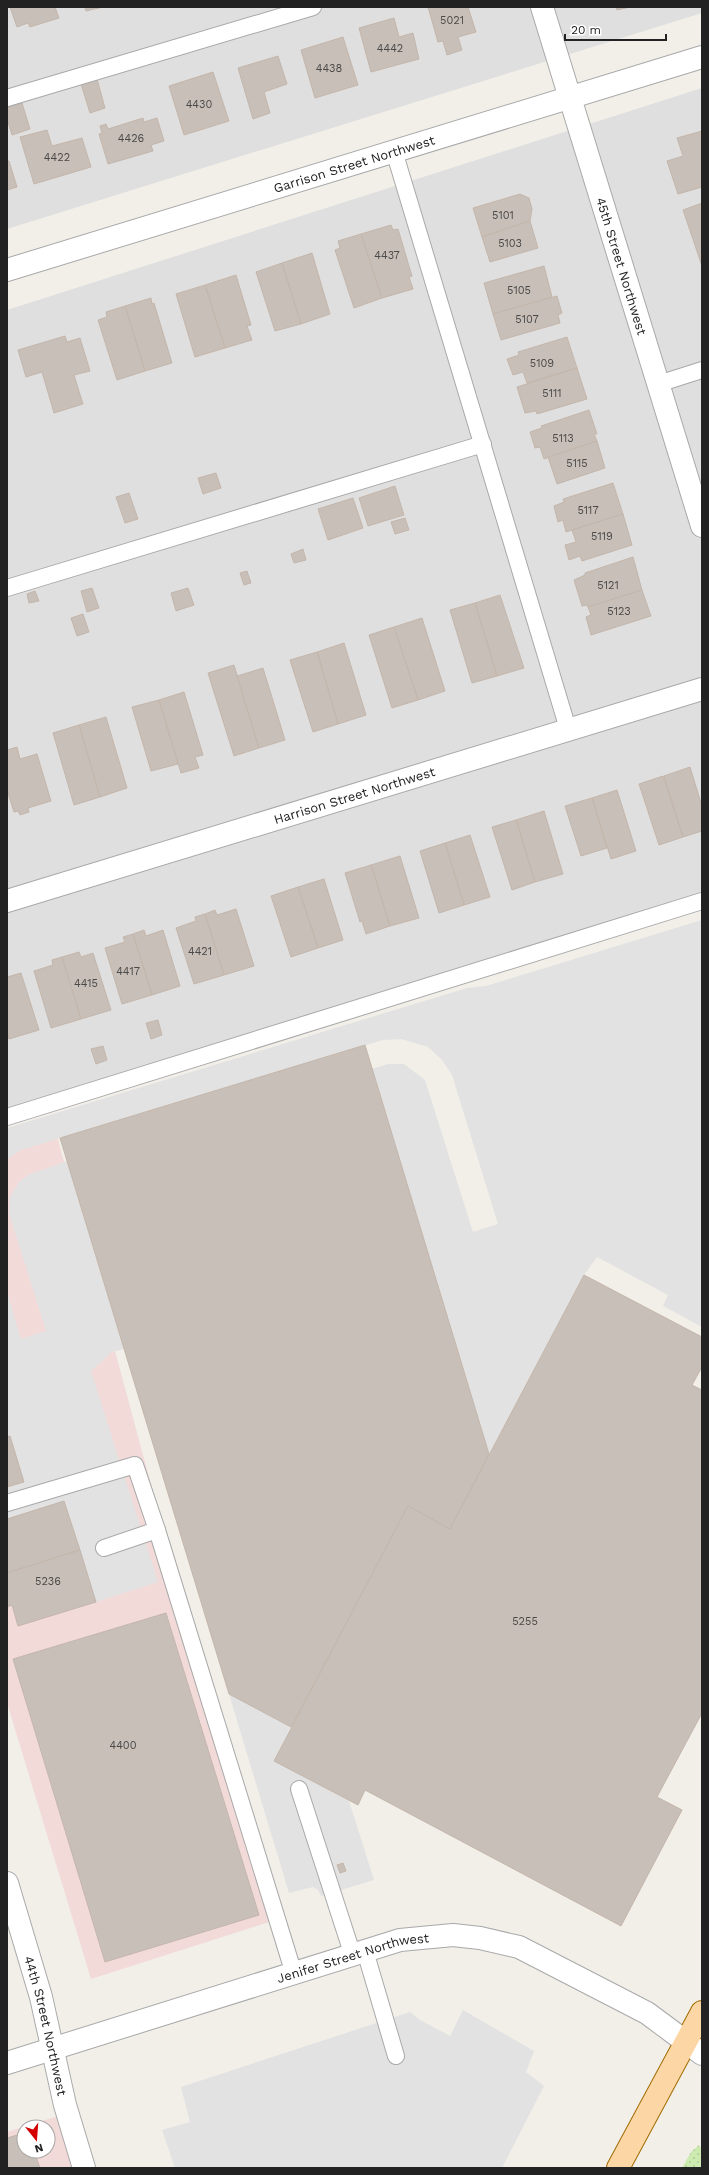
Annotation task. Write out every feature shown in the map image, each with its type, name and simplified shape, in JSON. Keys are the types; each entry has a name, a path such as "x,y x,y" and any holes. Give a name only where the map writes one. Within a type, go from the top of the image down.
{"main road":[{"path":"618,2168 694,2048 702,2012"}],"street":[{"name":"45th Street Northwest","path":"542,7 702,526"},
{"name":"Garrison Street Northwest","path":"7,270 702,57"},
{"name":"Harrison Street Northwest","path":"7,901 702,689"},
{"name":"44th Street Northwest","path":"7,1883 42,1997 65,2105 84,2168"},
{"name":"Jenifer Street Northwest","path":"7,2063 400,1940 453,1935 480,1938 519,1948 647,2013 694,2048"}],"lane":[{"path":"7,98 313,7"},
{"path":"394,151 568,729"},
{"path":"658,384 702,370"},
{"path":"7,588 482,444"},
{"path":"7,1117 702,901"},
{"path":"7,1503 135,1465 157,1530 294,1974"},
{"path":"104,1548 157,1530"},
{"path":"299,1789 396,2056"}],"shaded area":[{"path":"7,7 702,7 702,13 7,229"},
{"path":"702,88 702,896 7,1115 7,310"},
{"path":"702,920 702,1327 663,1306 668,1295 597,1257 584,1275 489,1454 372,1069 388,1064 404,1064 425,1080 473,1232 498,1224 452,1075 442,1060 428,1047 401,1039 383,1040 21,1150 7,1159 7,1128 467,988 486,986"},
{"path":"53,1121 269,1922 91,1979 7,1703 7,1133"},
{"path":"67,1161 124,1349 112,1352 91,1371 158,1582 96,1602 64,1501 7,1519 7,1487 24,1482 10,1436 7,1437 7,1292 21,1339 46,1331 9,1213 10,1197 19,1182 28,1175"},
{"path":"229,1694 291,1727 274,1761 349,1801 374,1880 321,1896 318,1890 313,1887 289,1893"},
{"path":"463,2010 534,2051 526,2072 544,2086 502,2168 175,2168 162,2130 190,2122 181,2087 410,2012 420,2020 450,2036"},
{"path":"58,2116 72,2168 7,2168 7,2132 16,2129 16,2159 56,2159 56,2119 48,2119"}],"green space":[{"path":"699,2145 702,2150 702,2168 682,2168 691,2152"}],"building":[{"path":"10,7 55,7 59,18 30,27 28,23 17,27"},
{"path":"85,7 103,7 86,11"},
{"path":"428,7 468,7 476,32 458,37 462,50 447,55 443,41 438,42"},
{"path":"616,7 630,7 617,10"},
{"path":"394,18 399,37 413,33 419,59 371,72 359,28"},
{"path":"343,37 358,85 315,98 301,50"},
{"path":"278,56 287,84 264,92 270,113 253,119 238,68"},
{"path":"213,72 229,121 184,135 169,86"},
{"path":"97,79 105,108 90,113 81,84"},
{"path":"22,103 30,129 12,135 7,119 7,108"},
{"path":"143,118 144,122 157,118 164,141 151,145 153,151 108,164 99,134 102,133 100,126 106,124 108,129"},
{"path":"47,130 52,146 82,138 91,167 34,184 20,137"},
{"path":"702,131 702,187 678,194 667,161 683,156 677,138"},
{"path":"7,161 9,161 17,187 7,190"},
{"path":"520,194 529,198 532,209 530,221 482,237 473,208"},
{"path":"702,203 702,266 683,210"},
{"path":"530,221 538,248 490,262 482,237"},
{"path":"391,225 393,230 398,229 412,276 409,277 413,289 382,298 361,234"},
{"path":"361,234 382,298 354,308 335,250 340,248 338,241"},
{"path":"312,253 330,314 301,324 282,263"},
{"path":"282,263 301,324 275,331 256,272"},
{"path":"544,266 552,297 493,314 484,283"},
{"path":"236,275 251,325 247,326 252,340 225,348 205,285"},
{"path":"205,285 225,348 195,357 176,294"},
{"path":"557,296 562,313 558,315 560,323 501,340 493,314"},
{"path":"151,298 152,304 154,303 172,363 145,371 125,306"},
{"path":"125,306 145,371 117,380 98,320 107,317 106,312"},
{"path":"65,336 67,342 80,338 90,371 74,375 83,404 54,413 42,372 26,377 18,350"},
{"path":"567,337 577,368 527,383 523,372 513,375 507,359 519,355 518,352"},
{"path":"577,368 587,399 537,414 536,411 525,413 517,387"},
{"path":"589,410 597,434 594,434 597,441 544,459 540,447 535,448 530,432 542,428 541,426"},
{"path":"597,441 605,468 557,484 548,457"},
{"path":"216,473 221,488 203,494 198,478"},
{"path":"613,483 623,514 566,532 563,520 558,522 554,506 564,502 563,499"},
{"path":"395,486 404,515 368,526 359,498"},
{"path":"129,493 138,519 125,523 116,497"},
{"path":"353,498 363,528 328,540 318,509"},
{"path":"623,514 632,545 582,561 580,556 569,560 565,545 576,542 572,530"},
{"path":"405,518 409,530 395,534 391,522"},
{"path":"303,549 306,560 294,563 291,554"},
{"path":"633,557 642,590 588,607 587,605 582,606 574,580 585,575 585,573"},
{"path":"247,571 251,583 244,585 240,573"},
{"path":"92,588 99,608 87,612 81,591"},
{"path":"188,588 194,605 176,611 171,593"},
{"path":"642,590 651,616 591,635 586,617 591,615 588,607"},
{"path":"35,591 39,601 29,603 27,594"},
{"path":"500,595 524,668 497,676 475,603"},
{"path":"475,603 497,676 472,683 450,610"},
{"path":"83,614 89,632 77,636 71,618"},
{"path":"422,618 445,691 418,700 394,627"},
{"path":"394,627 418,700 392,708 369,635"},
{"path":"344,643 366,715 338,724 317,652"},
{"path":"317,652 338,724 313,732 290,660"},
{"path":"234,665 259,748 234,756 208,673"},
{"path":"263,668 285,740 259,748 237,676"},
{"path":"184,692 203,755 195,757 199,768 181,773 159,700"},
{"path":"159,700 178,764 151,771 132,707"},
{"path":"106,717 127,788 100,797 79,725"},
{"path":"79,725 100,797 74,805 53,733"},
{"path":"17,747 20,759 37,754 51,801 28,808 29,812 20,815 18,811 14,812 7,790 7,750"},
{"path":"690,767 702,806 702,831 683,837 664,776"},
{"path":"663,776 683,837 659,845 639,784"},
{"path":"617,790 636,851 611,859 592,798"},
{"path":"592,798 607,848 581,856 565,806"},
{"path":"544,811 563,874 535,882 516,820"},
{"path":"516,820 535,882 512,890 492,827"},
{"path":"470,835 490,897 464,905 445,843"},
{"path":"445,843 464,905 439,913 420,851"},
{"path":"400,856 419,918 390,926 371,865"},
{"path":"371,865 390,926 366,934 362,921 360,922 345,873"},
{"path":"324,879 343,940 318,948 298,887"},
{"path":"298,887 318,948 291,957 271,896"},
{"path":"236,909 254,966 224,975 205,914 215,910 217,915"},
{"path":"205,914 224,975 194,984 176,928 196,921 195,917"},
{"path":"144,930 146,936 163,930 180,986 152,995 133,934"},
{"path":"133,934 152,995 122,1004 105,948 125,942 123,937"},
{"path":"79,952 81,957 93,953 111,1010 81,1019 62,957"},
{"path":"62,957 81,1019 51,1028 34,971 53,965 52,960"},
{"path":"21,973 39,1030 9,1039 7,1032 7,977"},
{"path":"158,1020 162,1035 151,1039 146,1023"},
{"path":"365,1045 489,1454 450,1529 408,1506 291,1727 229,1694 60,1138"},
{"path":"103,1046 107,1060 96,1064 91,1049"},
{"path":"584,1275 702,1337 702,1367 692,1385 702,1390 702,1713 657,1797 682,1810 621,1926 365,1790 358,1805 274,1761 408,1506 450,1529"},
{"path":"10,1436 24,1482 7,1487 7,1437"},
{"path":"64,1501 80,1550 7,1573 7,1519"},
{"path":"80,1550 96,1602 18,1626 12,1605 7,1607 7,1573"},
{"path":"166,1613 259,1915 105,1962 13,1659"},
{"path":"343,1863 346,1871 340,1873 337,1865"},
{"path":"16,2135 16,2159 37,2159 40,2168 7,2168 7,2138"}]}
